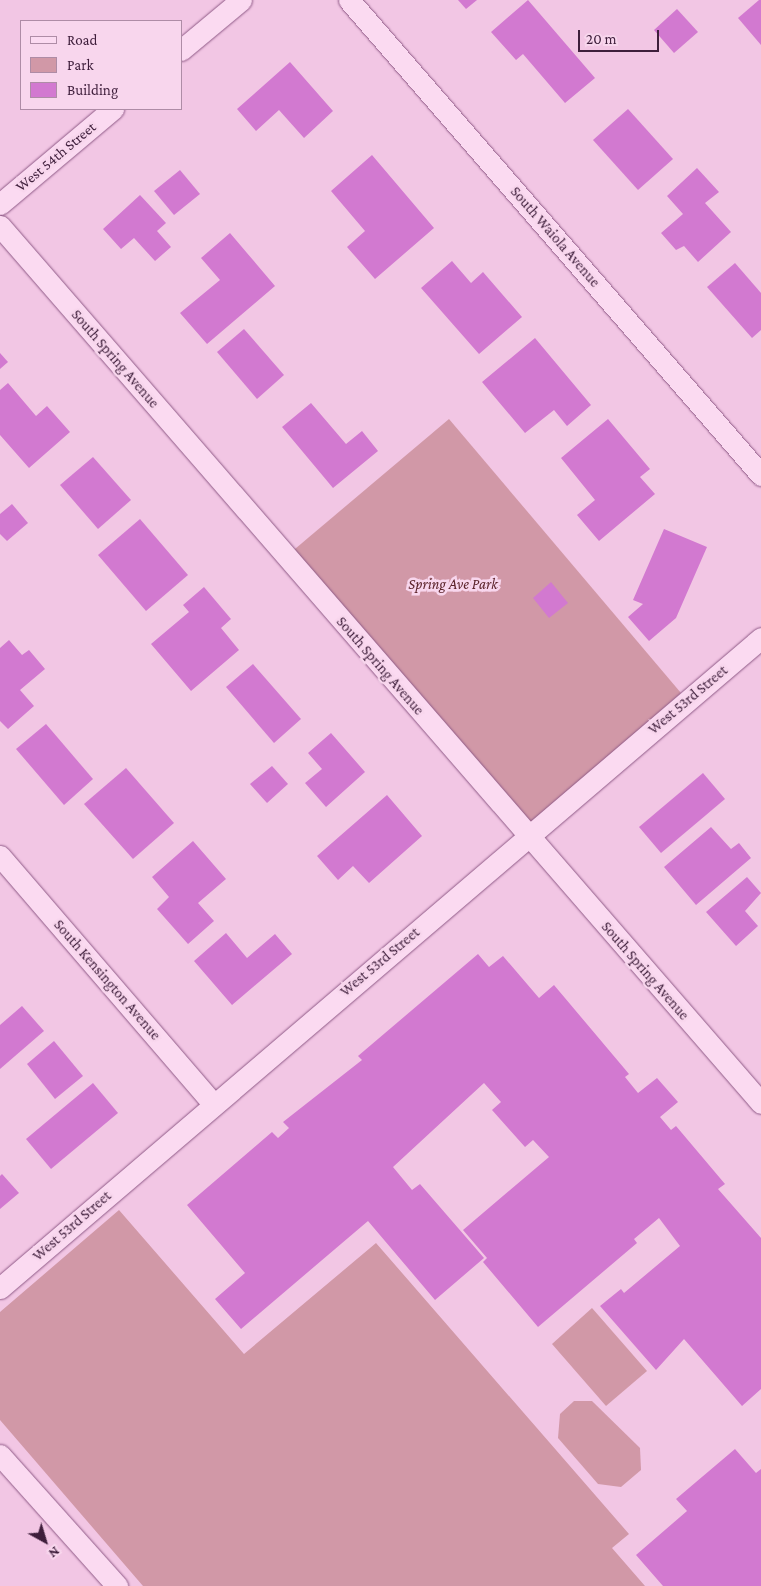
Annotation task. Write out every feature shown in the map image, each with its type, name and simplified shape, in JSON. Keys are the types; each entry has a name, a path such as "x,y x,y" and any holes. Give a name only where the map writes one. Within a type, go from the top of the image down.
{"street":[{"path":"182,49 241,0"},
{"name":"South Waiola Avenue","path":"349,0 761,474"},
{"name":"West 54th Street","path":"0,204 112,110"},
{"name":"South Spring Avenue","path":"0,226 527,837 761,1103"},
{"name":"West 53rd Street","path":"0,1288 213,1104 761,638"},
{"name":"South Kensington Avenue","path":"0,856 213,1104"},
{"path":"0,1455 116,1586"}],"green space":[{"name":"Spring Ave Park","path":"449,419 681,693 525,829 289,554"},
{"path":"119,1210 244,1354 376,1243 629,1534 612,1548 645,1586 143,1586 0,1420 0,1312"},
{"path":"592,1308 647,1371 606,1406 552,1344"},
{"path":"574,1401 592,1401 640,1448 641,1470 621,1487 598,1484 558,1438 560,1414"}],"building":[{"path":"458,0 477,0 466,9"},
{"path":"528,0 595,78 565,103 523,54 516,60 491,32"},
{"path":"761,0 761,45 738,18"},
{"path":"677,9 698,32 674,53 654,30"},
{"path":"290,62 333,111 304,138 279,110 256,131 237,109"},
{"path":"628,109 673,159 638,190 593,140"},
{"path":"372,155 434,228 375,279 347,247 365,231 331,191"},
{"path":"697,168 719,192 705,203 731,232 698,262 684,246 676,250 661,233 683,214 667,196"},
{"path":"180,170 200,194 174,215 154,191"},
{"path":"140,195 166,223 157,231 171,247 155,261 134,238 121,249 103,229"},
{"path":"230,233 275,286 207,344 180,313 220,280 201,258"},
{"path":"452,261 471,283 483,272 522,317 479,354 421,288"},
{"path":"735,263 761,293 761,330 752,338 707,287"},
{"path":"244,329 284,375 257,399 217,352"},
{"path":"535,338 591,405 567,426 554,410 525,433 482,382"},
{"path":"0,353 8,362 0,369"},
{"path":"8,383 36,416 47,406 70,432 29,468 0,435 0,390"},
{"path":"311,403 346,444 362,431 378,451 333,488 282,427"},
{"path":"608,419 650,469 640,477 655,494 599,541 577,515 595,500 561,458"},
{"path":"93,457 131,500 98,529 60,485"},
{"path":"12,504 28,523 7,541 0,534 0,514"},
{"path":"140,519 188,575 146,611 98,555"},
{"path":"664,529 707,547 676,618 649,641 628,617 643,604 633,600"},
{"path":"551,582 568,603 549,618 533,598"},
{"path":"204,587 231,619 221,628 239,650 191,691 151,644 189,612 183,605"},
{"path":"9,640 22,655 29,650 45,669 20,690 34,706 8,729 0,721 0,648"},
{"path":"253,664 301,719 274,743 226,687"},
{"path":"46,724 93,779 64,805 16,749"},
{"path":"331,733 365,772 326,807 305,783 322,769 308,753"},
{"path":"272,766 288,784 267,803 250,784"},
{"path":"126,768 174,823 133,859 84,804"},
{"path":"703,773 725,799 661,853 639,827"},
{"path":"387,795 422,836 369,883 353,866 338,880 317,856"},
{"path":"711,827 731,849 739,843 751,858 696,905 664,867"},
{"path":"193,841 226,879 198,903 214,921 188,944 157,909 169,897 152,877"},
{"path":"747,877 761,893 745,911 758,926 736,946 706,912"},
{"path":"226,933 247,958 275,934 292,954 232,1005 194,961"},
{"path":"478,954 489,967 503,956 539,998 554,985 629,1074 625,1077 638,1093 657,1078 678,1102 660,1117 671,1130 676,1126 725,1184 718,1189 761,1238 761,1389 742,1406 684,1339 656,1370 600,1306 621,1289 624,1293 680,1246 659,1218 634,1239 637,1243 538,1327 483,1262 487,1258 463,1230 549,1157 533,1140 525,1147 492,1110 501,1102 484,1083 393,1167 412,1190 420,1184 484,1258 435,1300 368,1221 241,1329 215,1299 245,1273 187,1205 272,1132 278,1138 289,1128 283,1122 362,1060 358,1056"},
{"path":"22,1006 44,1031 0,1069 0,1025"},
{"path":"54,1041 83,1076 55,1099 27,1064"},
{"path":"93,1083 118,1113 51,1169 26,1139"},
{"path":"2,1174 19,1193 0,1209 0,1176"},
{"path":"735,1449 756,1473 761,1469 761,1586 663,1586 636,1555 687,1511 676,1499"}]}
